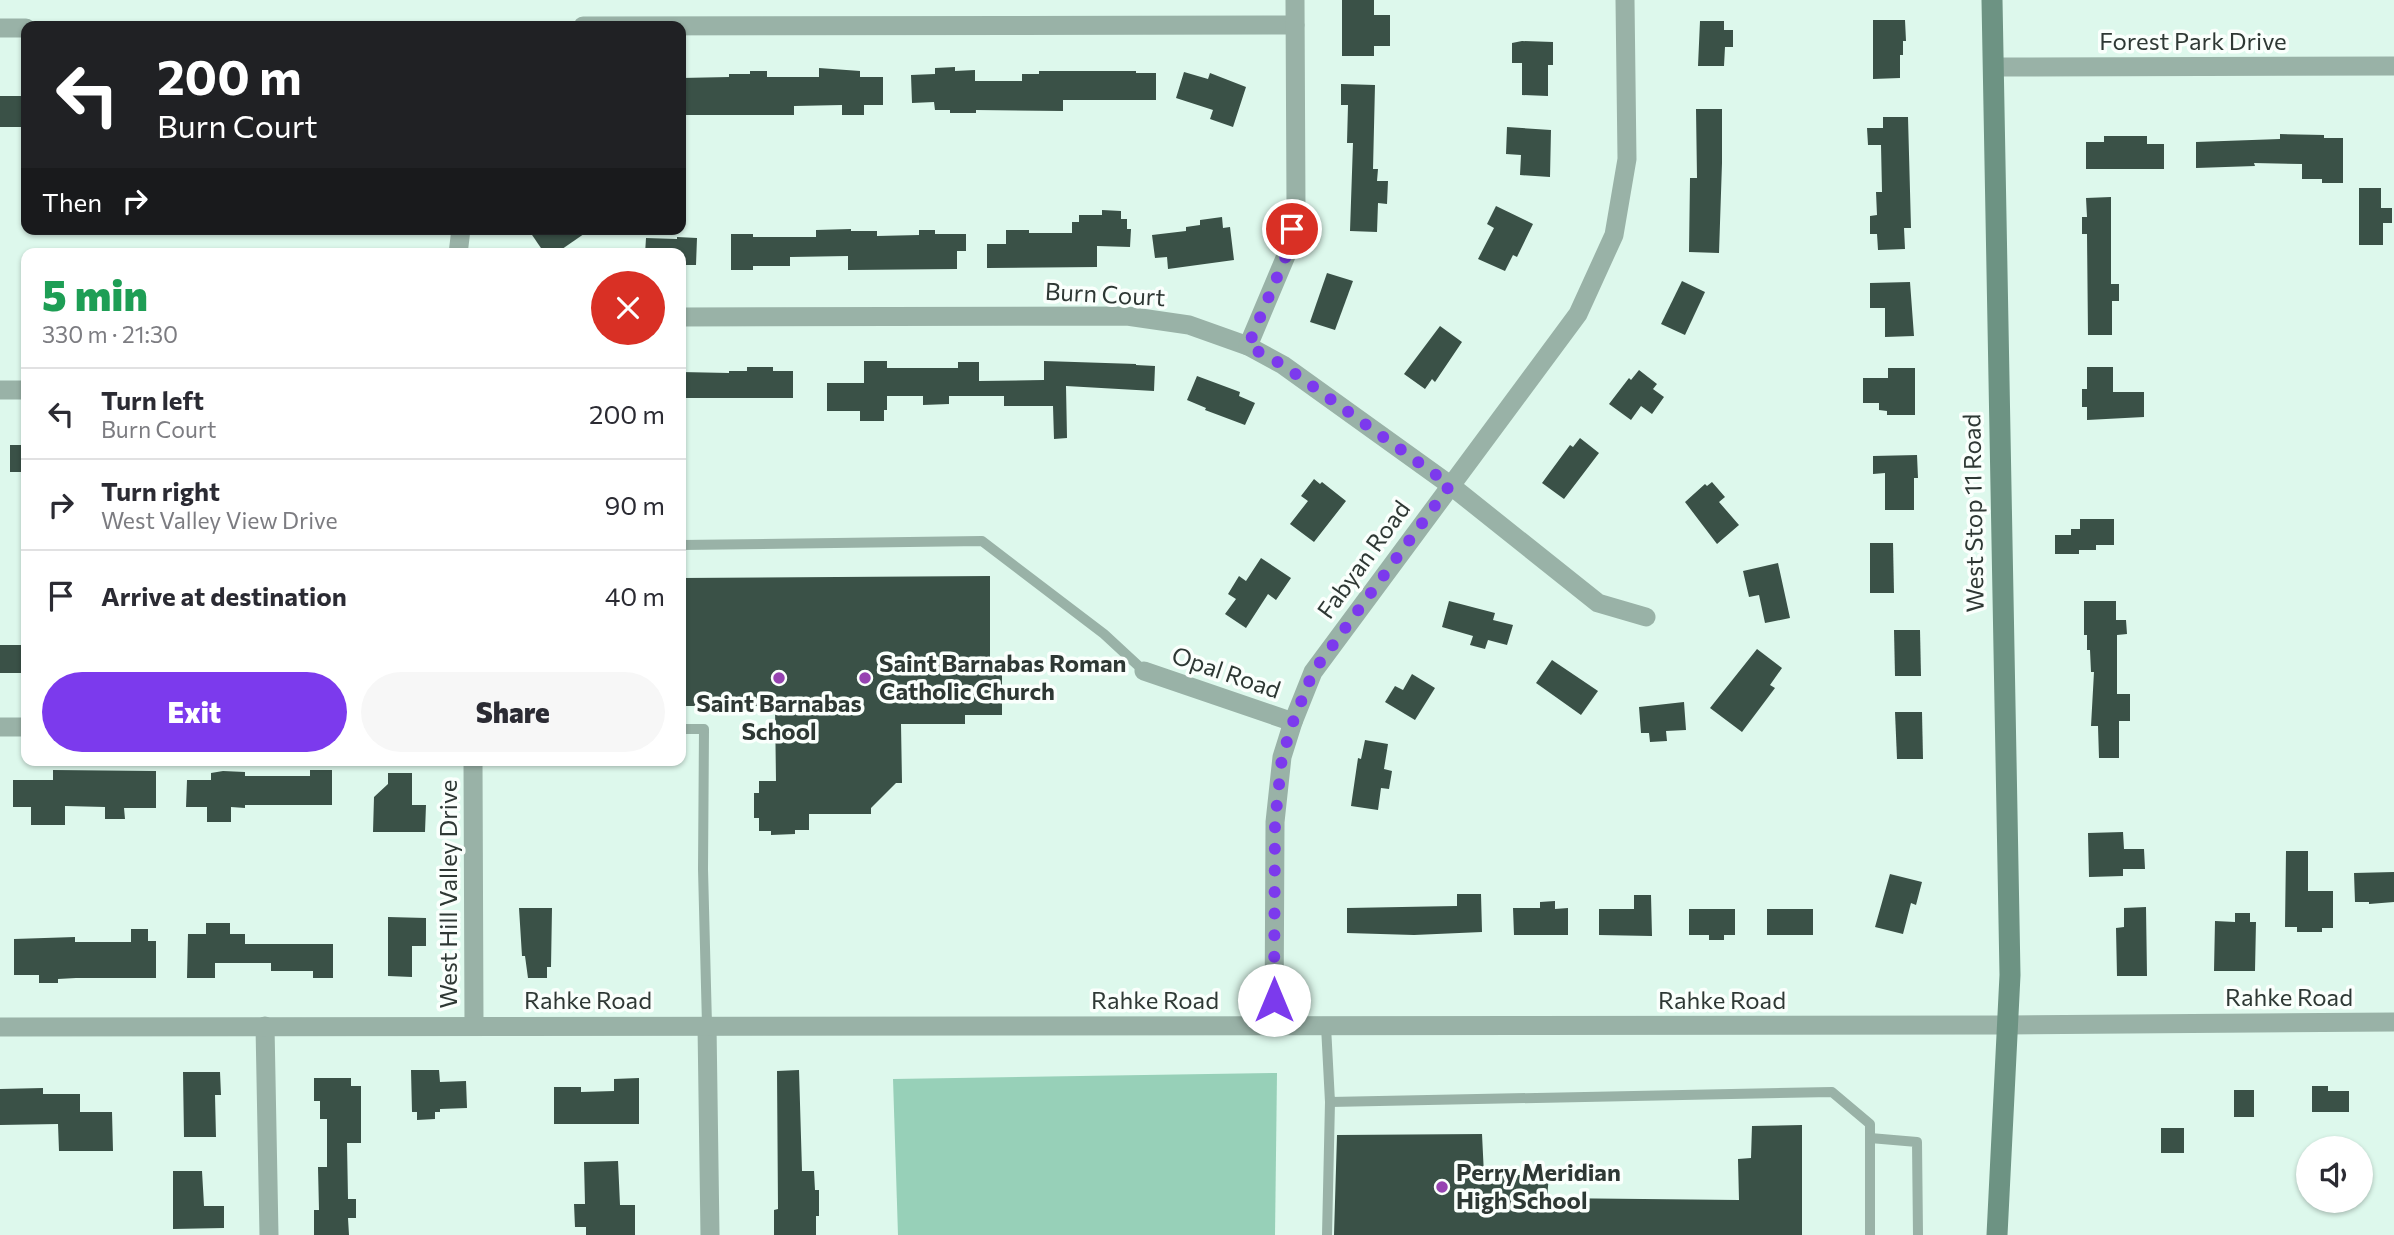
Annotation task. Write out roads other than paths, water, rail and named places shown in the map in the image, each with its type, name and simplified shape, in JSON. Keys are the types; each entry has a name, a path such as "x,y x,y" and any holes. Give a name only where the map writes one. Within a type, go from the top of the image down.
{"main road":[{"name":"West Stop 11 Road","path":"1992,0 2010,975 1997,1235"}],"street":[{"path":"1248,346 1288,251 1296,207 1295,0"},
{"name":"Fabyan Road","path":"1274,1026 1275,822 1282,757 1293,722 1313,672 1578,314 1614,236 1627,159 1625,0"},
{"path":"686,24 1295,25"},
{"path":"0,28 21,28"},
{"name":"Forest Park Drive","path":"1993,67 2394,66"},
{"name":"Burn Court","path":"686,317 1127,316 1189,325 1248,346 1283,365 1450,485 1598,603 1646,617"},
{"path":"0,390 21,390"},
{"name":"Opal Road","path":"1144,671 1293,722"},
{"path":"0,727 21,727"},
{"name":"West Hill Valley Drive","path":"473,766 474,1026"},
{"name":"Rahke Road","path":"0,1027 2008,1025 2394,1021"},
{"path":"707,1025 710,1235"},
{"path":"265,1027 270,1235"}],"lane":[{"path":"686,545 982,541 1104,634 1144,671"},
{"path":"686,729 704,729 703,869 707,1025"},
{"path":"1326,1026 1331,1102 1327,1235"},
{"path":"1331,1102 1832,1092 1870,1124 1870,1235"},
{"path":"1870,1138 1917,1142 1918,1235"}],"place":[{"name":"Saint Barnabas School","path":"779,678"},
{"name":"Saint Barnabas Roman Catholic Church","path":"865,678"},
{"name":"Perry Meridian High School","path":"1442,1187"}]}
